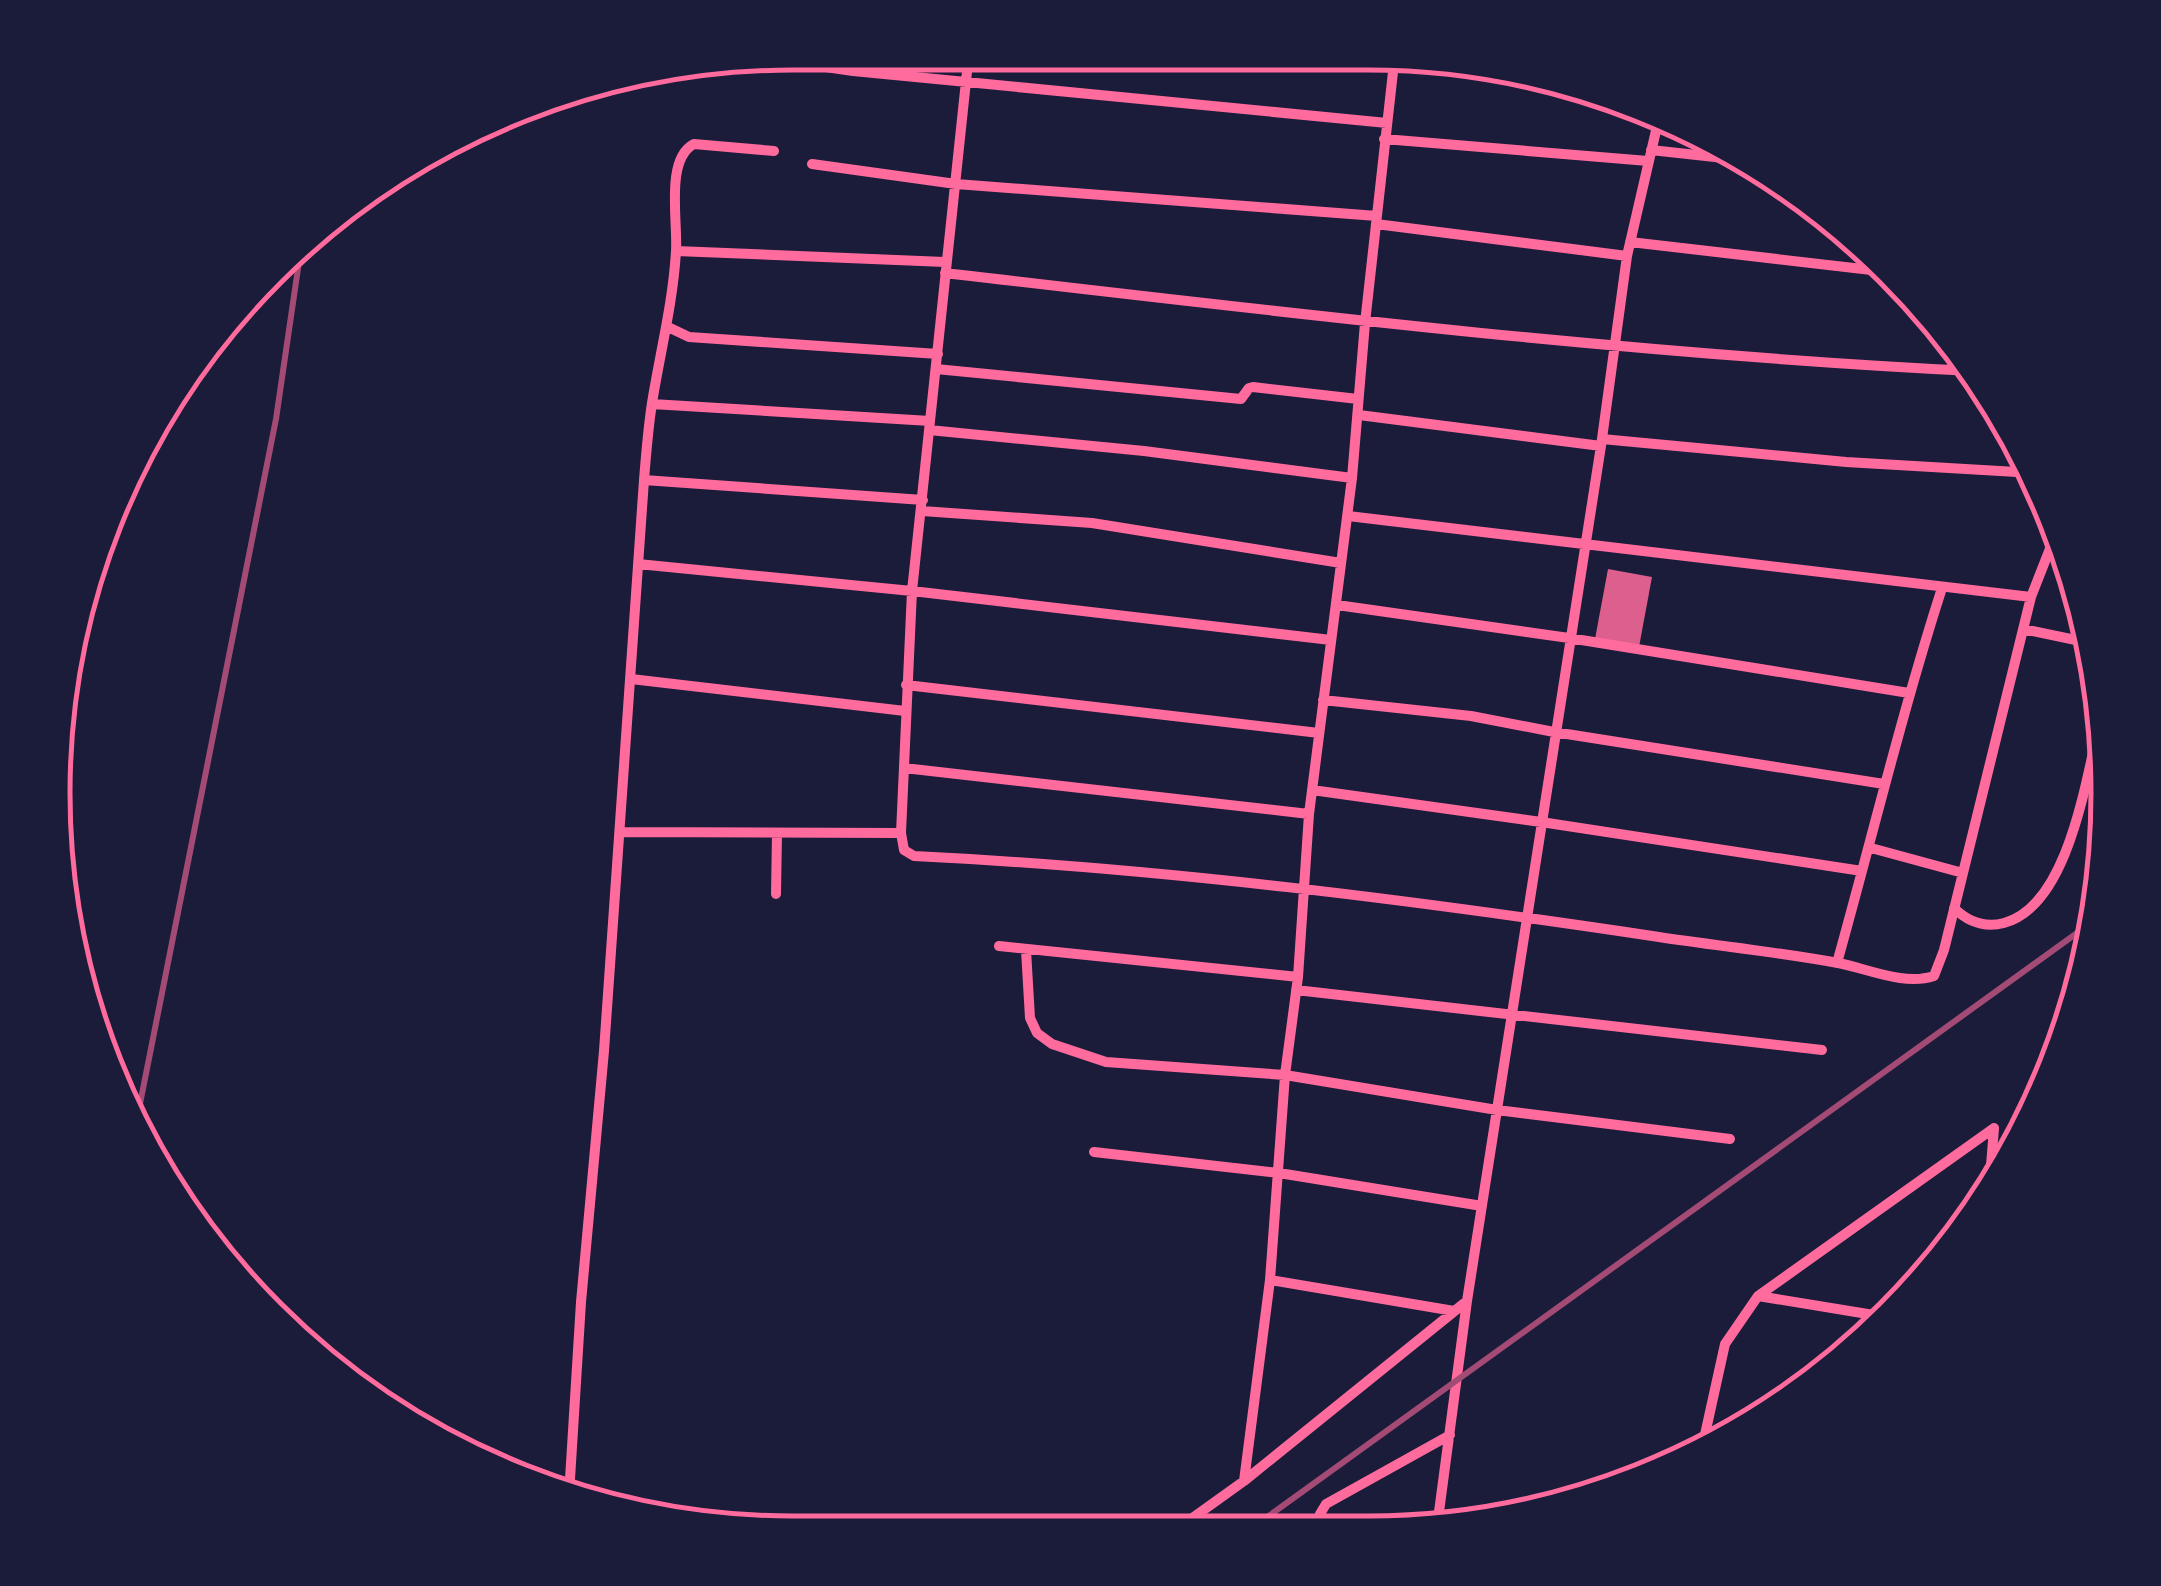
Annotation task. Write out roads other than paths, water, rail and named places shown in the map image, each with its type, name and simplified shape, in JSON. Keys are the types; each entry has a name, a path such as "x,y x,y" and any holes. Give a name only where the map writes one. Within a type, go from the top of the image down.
{"street":[{"path":"862,70 1387,123"},
{"path":"967,70 912,590 901,834 904,850 914,856 1304,890 1525,917 1837,963 1918,981 1934,976 1940,967 2031,598 2045,568 2048,549"},
{"path":"1244,1482 1270,1280 1309,814 1348,516 1393,71"},
{"path":"1439,1512 1525,917 1627,256 1656,130"},
{"path":"1384,139 1714,159"},
{"path":"570,1481 580,1302 604,1051 644,480 676,251 676,164 683,150 694,144 774,151"},
{"path":"812,164 956,184 1376,220 1627,256"},
{"path":"1630,242 1866,269"},
{"path":"676,251 945,267 1365,323 1832,364 1953,369"},
{"path":"668,326 690,338 938,354"},
{"path":"936,368 1241,400 1253,387 1358,399"},
{"path":"652,404 930,426 1352,478"},
{"path":"1359,415 1601,442 2015,472"},
{"path":"644,480 805,492 1092,523 1341,563"},
{"path":"1348,516 2031,598"},
{"path":"638,564 912,590 1332,640"},
{"path":"1837,963 1871,848 1908,692 1942,588"},
{"path":"1337,605 1908,692"},
{"path":"2023,629 2074,639"},
{"path":"631,679 905,711"},
{"path":"906,685 1319,733"},
{"path":"1323,700 1471,716 1884,784"},
{"path":"1954,908 1978,924 1996,925 2029,912 2045,892 2066,851 2090,760"},
{"path":"904,768 1309,814"},
{"path":"1312,790 1862,871"},
{"path":"620,832 901,834"},
{"path":"776,894 777,832"},
{"path":"1871,848 1963,873"},
{"path":"998,946 1298,976"},
{"path":"1026,950 1030,1018 1037,1033 1052,1044 1106,1062 1285,1075 1497,1110 1730,1139"},
{"path":"1296,990 1822,1050"},
{"path":"1705,1432 1725,1344 1758,1296 1994,1128 1992,1158"},
{"path":"1094,1152 1278,1173 1482,1206"},
{"path":"1270,1280 1454,1311"},
{"path":"1758,1296 1869,1314"},
{"path":"1196,1516 1244,1482 1468,1301"},
{"path":"1320,1516 1326,1504 1450,1435"}],"railway":[{"path":"140,1103 276,419 298,266"},
{"path":"1269,1516 2077,933"}]}
